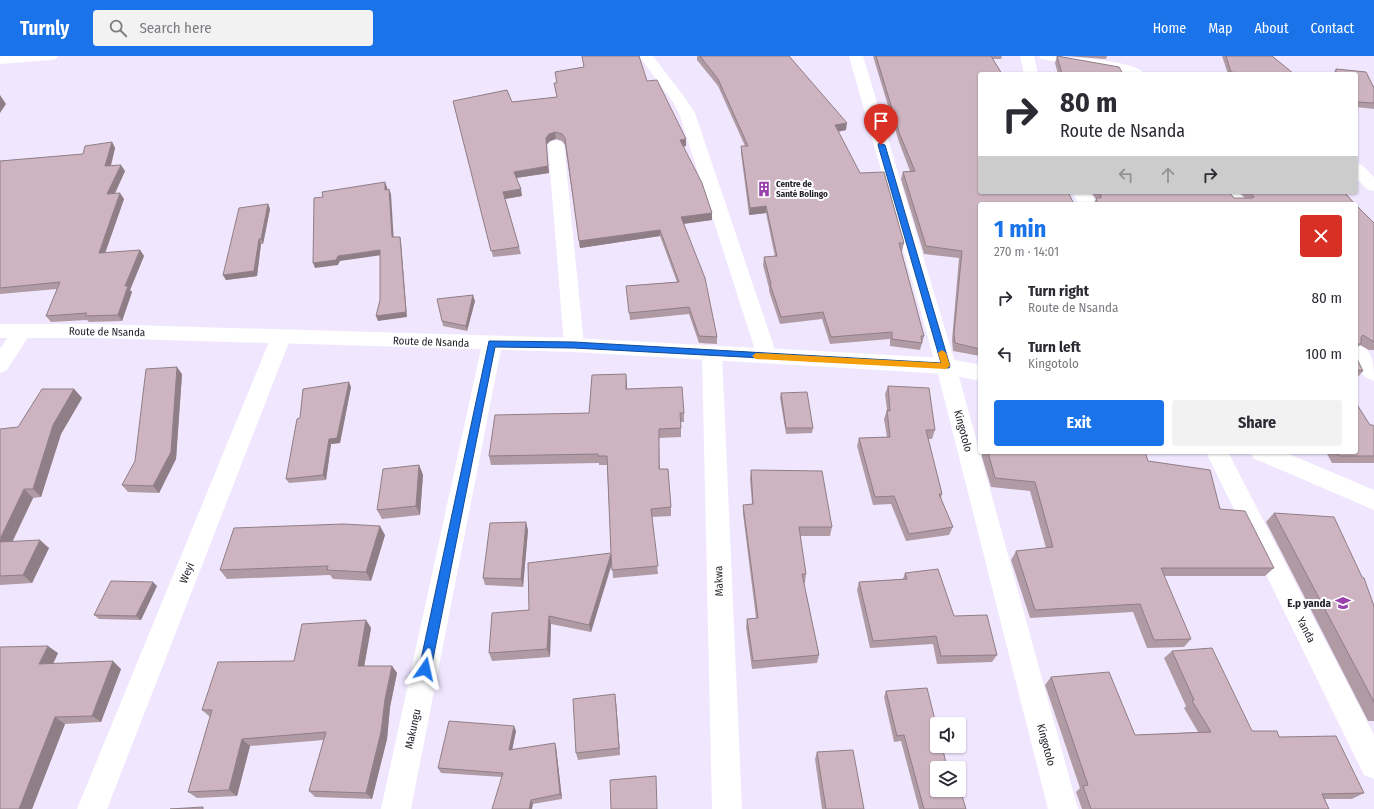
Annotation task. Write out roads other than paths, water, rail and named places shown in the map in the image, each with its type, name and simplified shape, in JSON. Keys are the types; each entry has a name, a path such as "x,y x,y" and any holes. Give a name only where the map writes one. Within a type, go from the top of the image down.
{"street":[{"path":"0,75 6,59 51,56"},
{"path":"646,56 680,101 687,113 767,356"},
{"name":"Kingotolo","path":"856,56 946,366 1063,809"},
{"path":"1026,56 1030,72"},
{"path":"1046,56 1086,64 1124,68 1133,72"},
{"path":"556,145 574,345"},
{"path":"1358,171 1374,186"},
{"path":"1231,194 1237,202"},
{"name":"Route de Nsanda","path":"0,331 97,331 492,344 574,345 712,354 946,366 978,373"},
{"path":"0,365 22,331"},
{"name":"Weyi","path":"92,809 281,337"},
{"name":"Makungu","path":"396,809 492,344"},
{"path":"1358,353 1374,373"},
{"name":"Makwa","path":"712,354 727,809"},
{"name":"Yanda","path":"1218,454 1374,765"},
{"path":"1266,454 1374,500"}],"place":[{"name":"Centre de Santé Bolingo","path":"764,189"},
{"name":"E.p yanda","path":"1343,603"}]}
